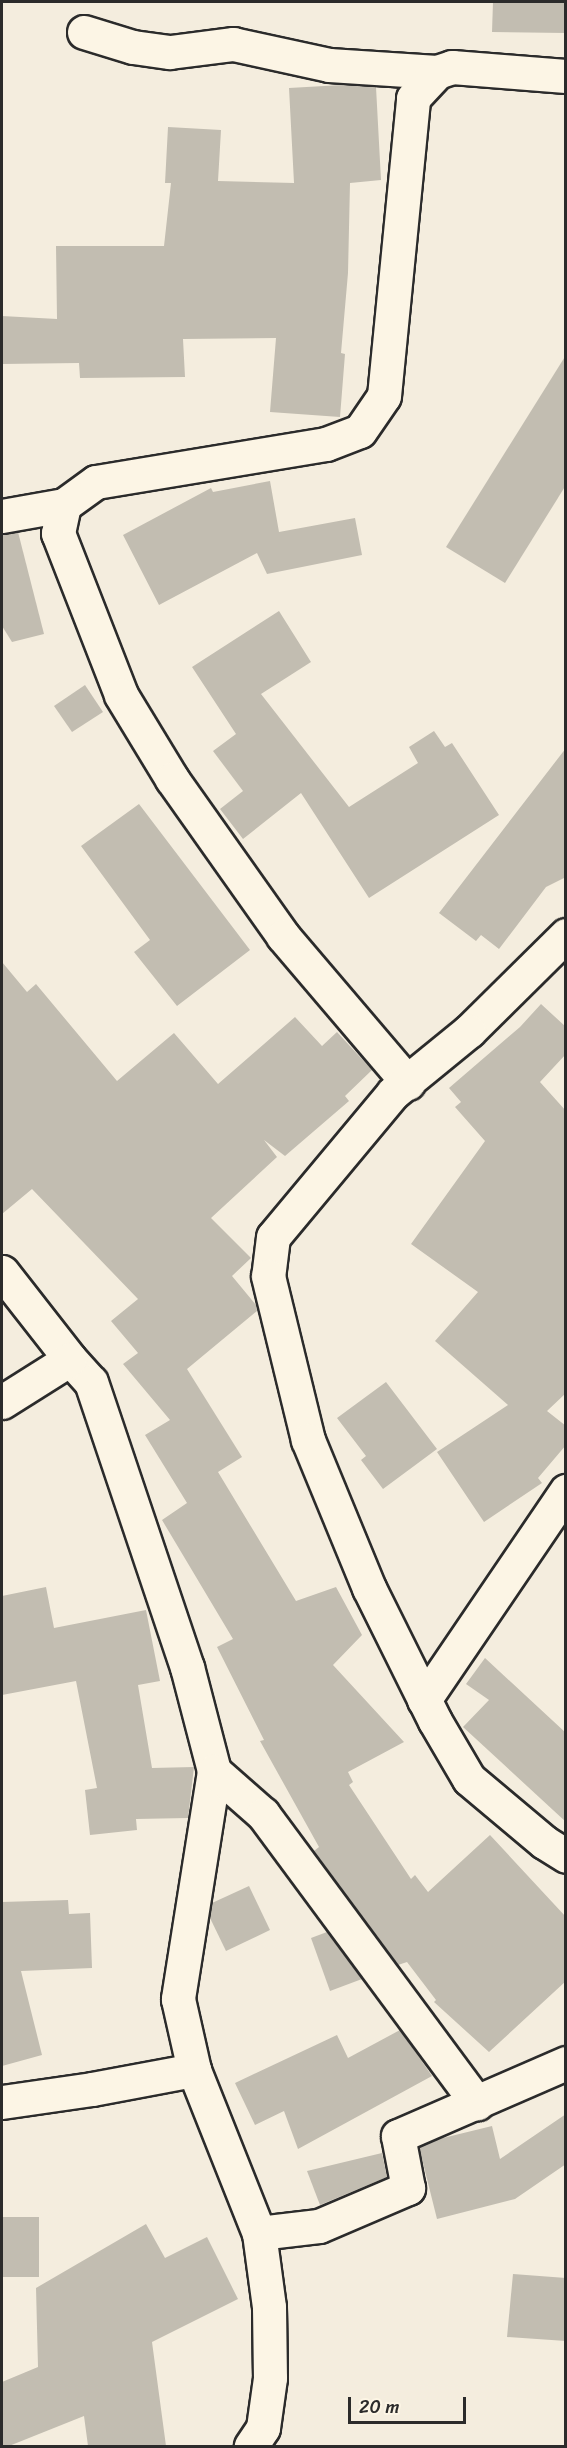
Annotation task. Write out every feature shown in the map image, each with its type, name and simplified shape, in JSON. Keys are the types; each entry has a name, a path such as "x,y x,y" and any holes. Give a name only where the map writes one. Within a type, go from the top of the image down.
{"street":[{"path":"84,32 133,47 170,52 233,44 329,65 437,72 452,67 566,76"},
{"path":"2,516 64,505 96,482 326,444 360,431 384,396 413,98 437,72"},
{"path":"64,505 58,533 121,695 172,779 284,936 408,1083"},
{"path":"566,935 469,1031 393,1093 273,1237 268,1276 309,1440 369,1588 424,1700 469,1779 544,1842 566,1856"},
{"path":"2,1272 70,1359 92,1382 187,1667 214,1771 178,1999 194,2070 259,2233 269,2307 270,2378 263,2428 251,2446"},
{"path":"2,1402 70,1359"},
{"path":"424,1700 566,1491"},
{"path":"214,1771 263,1814 477,2103"},
{"path":"259,2233 319,2226 408,2188 398,2136 566,2063"},
{"path":"2,2102 92,2089 194,2070"}],"building":[{"path":"493,2 566,2 566,33 492,32"},
{"path":"342,85 376,87 381,180 350,183 348,273 341,353 345,354 340,417 270,412 276,338 183,339 185,377 80,378 79,363 2,364 2,316 57,319 56,246 164,246 171,183 165,183 168,127 221,130 218,181 294,183 289,88"},
{"path":"566,355 566,485 505,583 446,547"},
{"path":"270,481 279,532 355,518 362,555 267,574 257,553 159,605 123,535 211,488 213,492"},
{"path":"18,532 44,634 12,642 2,626 2,534"},
{"path":"279,611 311,662 261,694 349,807 418,763 409,747 434,731 445,747 452,743 499,815 369,898 301,793 243,839 220,809 243,791 213,751 236,734 192,667"},
{"path":"85,685 103,712 72,732 54,706"},
{"path":"566,748 566,877 546,887 499,949 481,935 476,941 439,913"},
{"path":"139,804 250,950 177,1006 134,952 150,940 81,846"},
{"path":"2,962 27,992 36,984 117,1081 174,1033 218,1084 295,1017 322,1046 337,1032 372,1070 345,1096 349,1101 285,1156 264,1140 277,1157 211,1218 251,1258 232,1276 256,1305 257,1311 187,1369 242,1457 218,1472 296,1601 336,1587 362,1635 333,1665 404,1742 348,1772 353,1782 349,1785 411,1879 415,1875 428,1892 490,1835 566,1917 566,1981 489,2052 434,2002 436,2000 407,1962 398,1965 314,1851 319,1847 260,1741 264,1740 217,1647 233,1639 162,1520 187,1503 145,1435 170,1420 123,1364 138,1353 111,1321 138,1299 32,1189 2,1214"},
{"path":"541,1004 566,1027 566,1054 540,1082 566,1111 566,1393 547,1411 566,1426 566,1445 538,1478 542,1483 484,1522 437,1452 508,1405 435,1341 478,1292 411,1244 485,1141 455,1107 461,1102 449,1088 520,1027"},
{"path":"386,1382 437,1449 383,1489 361,1460 366,1456 337,1418"},
{"path":"46,1587 54,1628 146,1610 160,1681 138,1685 152,1768 194,1767 188,1818 136,1819 137,1830 90,1835 85,1790 97,1788 76,1681 2,1695 2,1596"},
{"path":"485,1658 566,1733 566,1822 463,1727 489,1700 466,1684"},
{"path":"249,1886 270,1930 226,1951 210,1918 212,1903"},
{"path":"68,1900 69,1914 90,1913 92,1968 21,1971 42,2055 2,2066 2,1902"},
{"path":"327,1932 362,1979 330,1991 311,1938"},
{"path":"400,2030 432,2076 298,2149 284,2111 255,2125 235,2083 337,2035 348,2058"},
{"path":"566,2114 566,2164 515,2199 437,2219 419,2147 439,2139 492,2126 500,2159"},
{"path":"382,2153 387,2177 320,2205 307,2171"},
{"path":"2,2217 39,2217 39,2277 2,2277"},
{"path":"146,2224 165,2258 207,2237 238,2299 152,2342 166,2446 88,2446 84,2416 9,2446 2,2446 2,2382 38,2367 36,2288"},
{"path":"513,2274 566,2278 566,2341 507,2337"}]}
